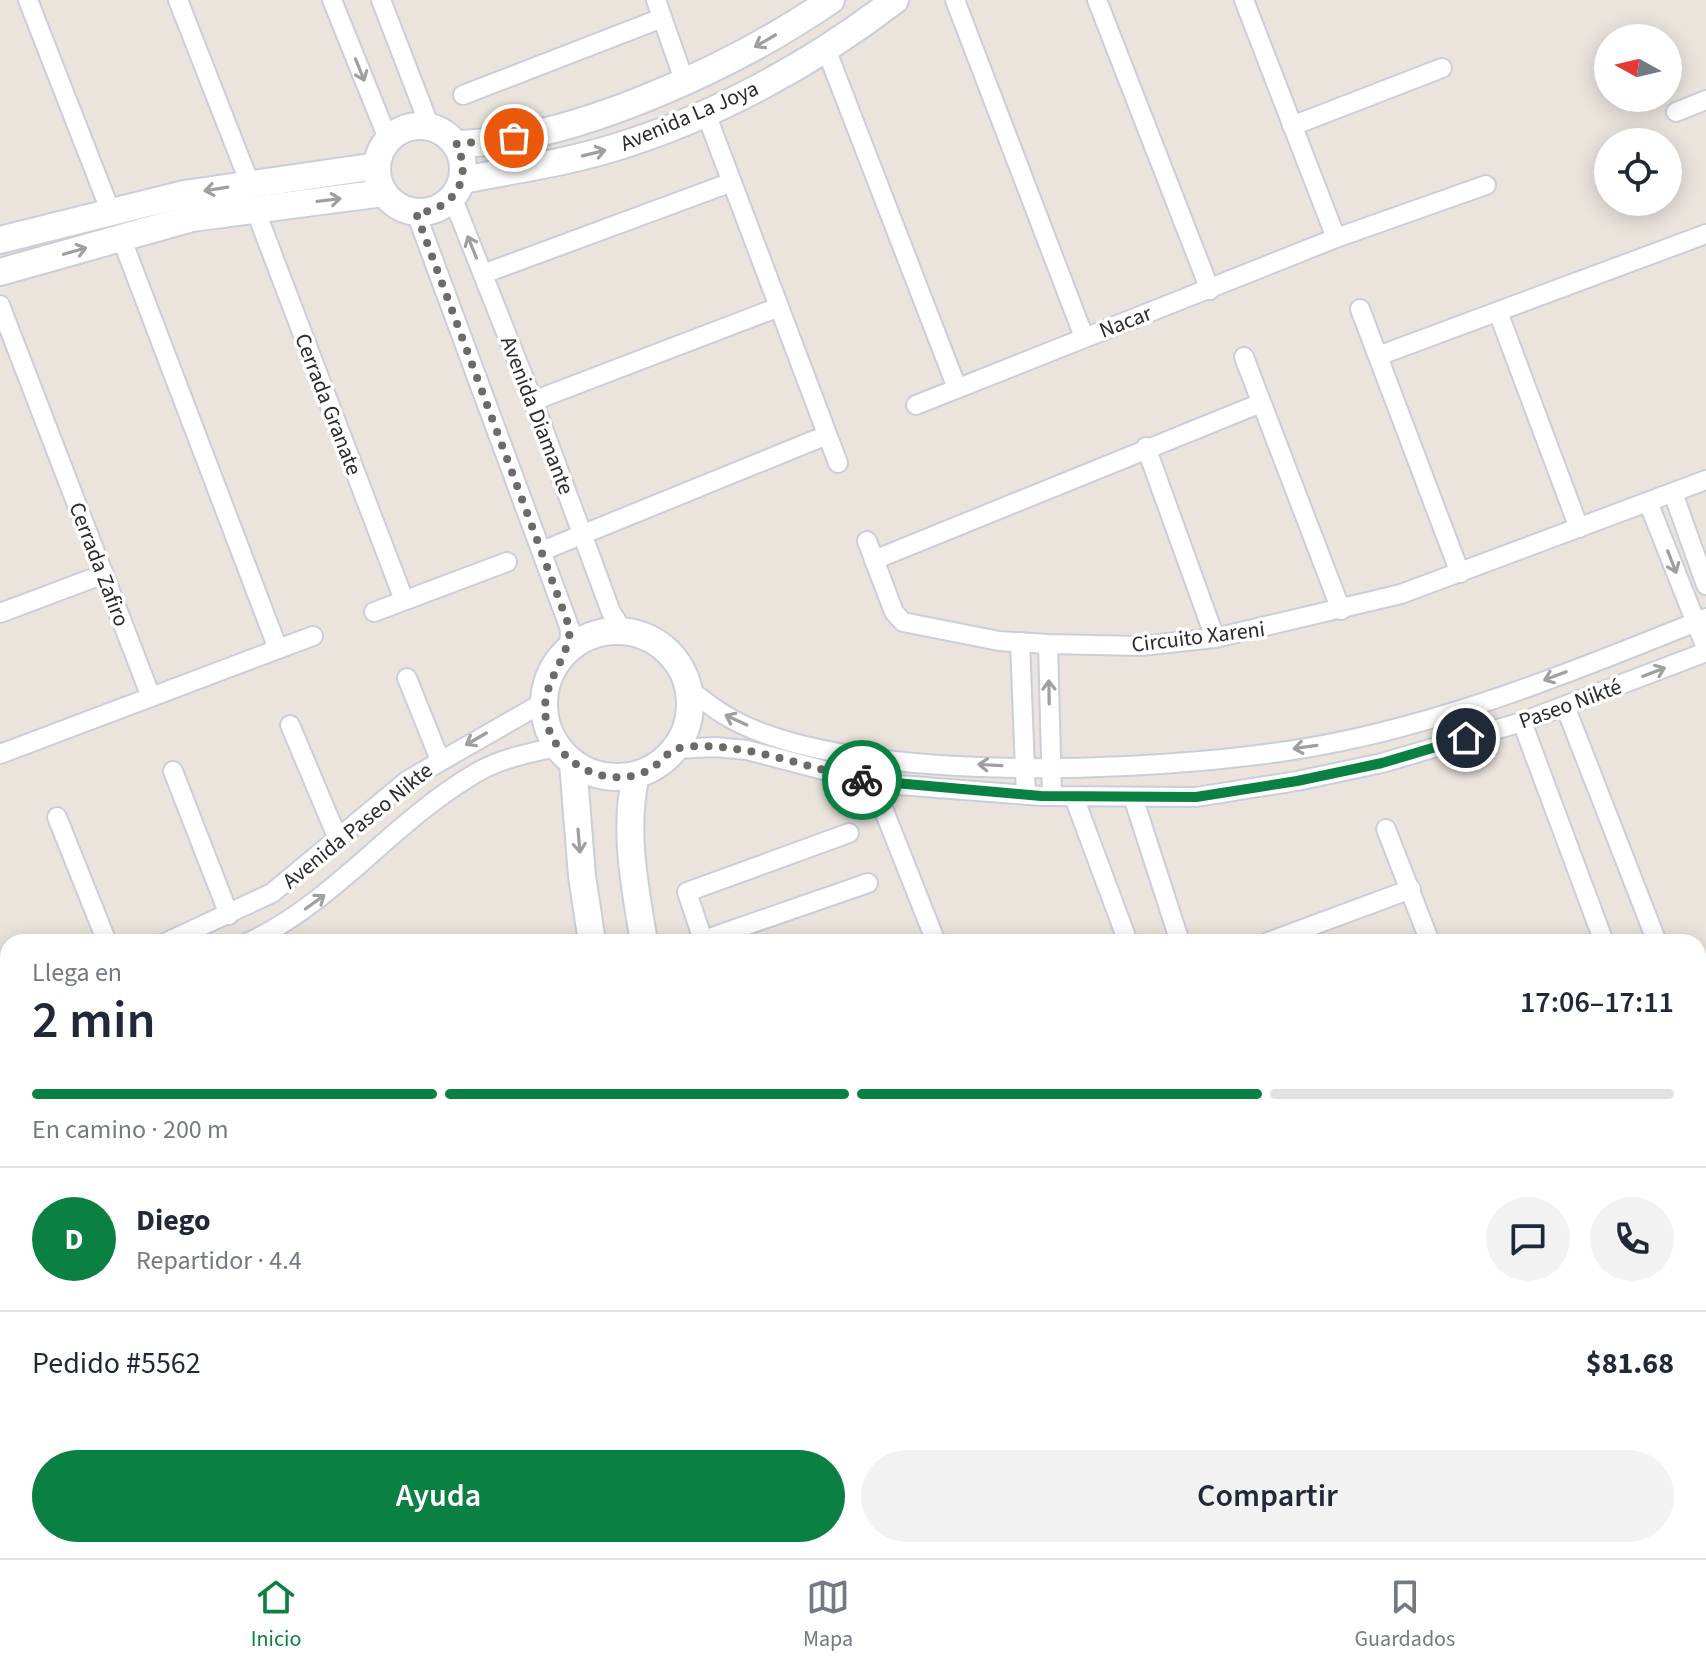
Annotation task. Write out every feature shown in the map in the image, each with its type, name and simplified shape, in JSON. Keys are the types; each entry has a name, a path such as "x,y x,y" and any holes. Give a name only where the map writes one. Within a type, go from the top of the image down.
{"street":[{"path":"28,0 110,210"},
{"name":"Cerrada Granate","path":"178,0 404,600"},
{"path":"332,0 388,139"},
{"path":"381,0 430,127"},
{"path":"656,0 684,80"},
{"name":"Avenida La Joya","path":"456,144 485,143 544,132 684,80 739,56 831,0"},
{"name":"Avenida La Joya","path":"458,189 614,148 705,111 751,91 826,49 895,0"},
{"path":"955,0 1084,337"},
{"path":"1097,0 1210,290"},
{"path":"1247,1 1336,238"},
{"path":"463,95 662,18"},
{"path":"826,49 957,388"},
{"path":"1292,126 1442,68"},
{"path":"1682,110 1706,100"},
{"path":"705,111 838,463"},
{"path":"415,126 430,127 445,133 462,155 458,189 442,207 416,213 403,210 383,193 377,166 388,139 415,126"},
{"path":"0,272 192,218 252,196 377,166"},
{"path":"483,274 732,182"},
{"name":"Nacar","path":"916,405 1336,238 1486,185"},
{"name":"Avenida Diamante","path":"458,189 483,274 611,612 623,631"},
{"path":"0,240 110,210 252,196 383,193"},
{"name":"Avenida Diamante","path":"416,213 570,629 569,650"},
{"path":"1378,356 1706,234"},
{"path":"121,237 278,649"},
{"name":"Cerrada Zafiro","path":"0,305 151,697"},
{"path":"533,401 779,307"},
{"path":"1360,309 1460,573"},
{"path":"1498,312 1579,528"},
{"path":"1244,357 1341,610"},
{"path":"874,560 1146,447 1261,403"},
{"path":"542,551 827,435"},
{"path":"1146,447 1215,638"},
{"name":"Circuito Xareni","path":"867,541 894,612 903,622 1020,642 1141,646 1215,638 1341,610 1460,573 1706,480"},
{"path":"1673,493 1706,585"},
{"path":"1648,502 1700,620 1706,650"},
{"path":"374,612 507,562"},
{"path":"0,613 104,574"},
{"name":"Paseo Nikté","path":"688,689 729,718 821,749 884,760 1025,767 1213,760 1338,742 1483,703 1700,620"},
{"path":"623,631 646,637 665,649 680,667 688,689 690,710 685,731 675,749 659,764 636,775 614,778 593,774 566,755 547,726 544,702 556,664 569,650 604,632 623,631"},
{"path":"0,754 313,636"},
{"path":"1020,642 1026,795"},
{"path":"1048,644 1052,796"},
{"name":"Paseo Nikté","path":"675,749 715,747 747,750 873,783 1026,795 1196,797 1297,781 1382,763 1522,722 1706,650"},
{"path":"407,678 440,760"},
{"name":"Avenida Paseo Nikte","path":"185,934 272,893 408,780 544,702"},
{"path":"1565,706 1654,934"},
{"path":"1522,722 1601,934"},
{"path":"290,725 338,839"},
{"name":"Avenida Paseo Nikte","path":"266,934 332,889 421,811 472,775 519,754 566,755"},
{"path":"566,755 591,934"},
{"path":"173,771 229,915"},
{"path":"636,775 630,800 630,841 643,934"},
{"path":"873,783 933,934"},
{"path":"1074,797 1125,934"},
{"path":"1133,797 1177,934"},
{"path":"57,817 104,934"},
{"path":"1386,829 1427,934"},
{"path":"698,934 687,892 849,833"},
{"path":"720,934 868,883"},
{"path":"1290,934 1411,889"}],"way so far":[{"path":"514,138 456,144 464,167 459,190 442,207 416,213 570,629 569,650 556,664 544,702 547,726 558,747 573,763 593,774 614,778 648,771 675,749 715,747 747,750 862,780"}],"route":[{"path":"862,780 1041,796 1196,797 1297,781 1382,763 1466,738"}]}
